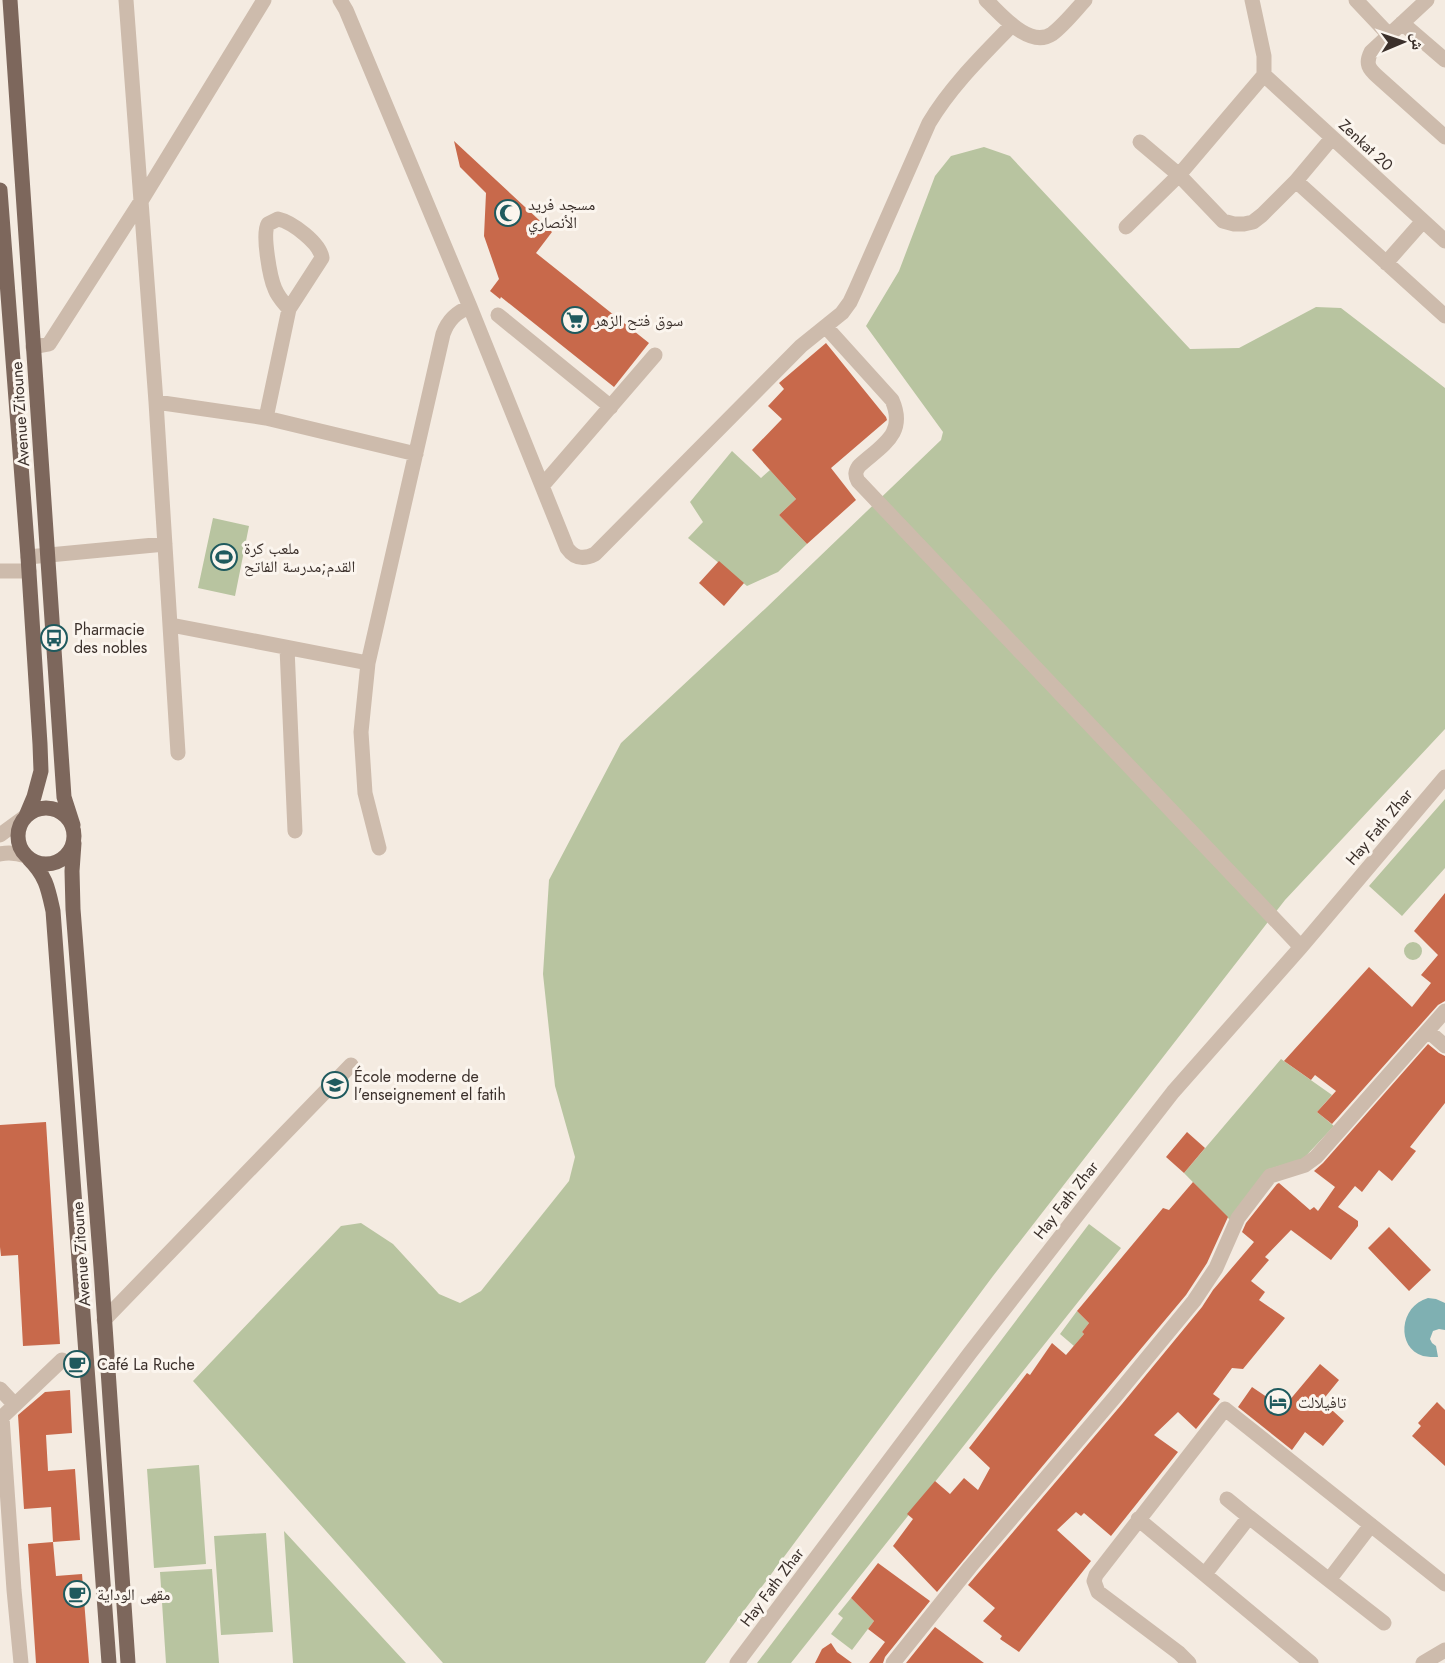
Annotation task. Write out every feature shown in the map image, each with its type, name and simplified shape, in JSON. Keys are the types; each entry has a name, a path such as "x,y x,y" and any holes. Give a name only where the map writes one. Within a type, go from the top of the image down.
{"main road":[{"name":"Avenue Zitoune","path":"10,0 64,796 72,825"},
{"name":"Avenue Zitoune","path":"0,190 41,771 26,816"},
{"path":"52,808 60,811 68,817 72,825 75,834 74,843 64,858 56,863 47,865 38,863 28,858 21,849 18,831 26,816 34,810 52,808"},
{"name":"Avenue Zitoune","path":"74,843 73,909 128,1663"},
{"name":"Avenue Zitoune","path":"28,858 39,869 48,885 53,911 109,1663"}],"street":[{"path":"126,0 156,402 177,753"},
{"path":"33,347 49,344 141,201 264,0"},
{"path":"340,0 351,21 470,307 567,548 580,558 595,554 801,346 842,313 850,302 921,139 938,108 959,81 1012,25"},
{"path":"986,0 1019,31 1034,38 1050,35 1085,0"},
{"path":"1126,228 1179,175 1263,75 1264,56 1252,0"},
{"path":"1356,0 1389,35"},
{"path":"1427,0 1371,52 1367,64 1445,138"},
{"path":"1402,23 1445,60"},
{"name":"Zenkat 20","path":"1263,75 1445,241"},
{"path":"1140,142 1179,175 1224,221 1244,224 1253,222 1262,215 1296,181 1332,138"},
{"path":"1296,181 1444,314"},
{"path":"266,418 289,309 322,258 314,242 288,222 278,219 268,224 266,232 271,277 275,290 289,309"},
{"path":"1386,263 1423,221"},
{"path":"379,848 365,793 362,732 368,663 446,327 456,314 470,307"},
{"path":"498,315 611,407"},
{"path":"826,327 892,400 897,411 897,423 893,435 859,466 856,470 858,481 1301,947"},
{"path":"542,486 656,355"},
{"path":"156,402 266,418 416,454"},
{"path":"0,571 28,564 48,555 165,544"},
{"path":"171,625 368,663"},
{"path":"286,648 295,831"},
{"name":"Hay Fath Zhar","path":"737,1663 970,1353 1165,1102 1301,947 1445,777"},
{"path":"0,835 26,816"},
{"path":"0,854 18,853 28,858"},
{"path":"893,1663 970,1567 1194,1302 1216,1268 1238,1218 1270,1176 1305,1165 1316,1157 1445,1011"},
{"path":"1428,1031 1445,1046"},
{"path":"104,1320 351,1065"},
{"path":"21,1663 1,1418 62,1359"},
{"path":"0,1389 15,1405"},
{"path":"1189,1663 1098,1592 1094,1581 1096,1575 1138,1519 1225,1409 1445,1584"},
{"path":"1227,1499 1384,1623"},
{"path":"1205,1574 1249,1517"},
{"path":"1138,1519 1311,1663"},
{"path":"1329,1580 1371,1525"},
{"path":"0,1582 14,1590"},
{"path":"1423,1663 1445,1650"}],"green space":[{"path":"984,147 1010,156 1190,349 1239,348 1316,307 1341,308 1445,388 1445,729 1285,900 993,1276 705,1663 443,1663 193,1381 341,1226 361,1223 393,1244 439,1294 460,1303 481,1291 569,1181 575,1157 555,1086 543,974 549,880 621,743 941,440 943,432 866,326 899,271 935,176 951,156"},
{"path":"732,451 761,478 770,470 796,499 779,515 807,544 778,572 747,586 688,538 703,522 690,502"},
{"name":"ملعب كرة القدم;مدرسة الفاتح","path":"213,518 249,526 235,596 198,588"},
{"path":"1445,799 1445,868 1402,916 1369,886"},
{"path":"1413,942 1419,945 1422,951 1419,957 1413,960 1407,957 1404,951 1407,945"},
{"path":"1281,1059 1332,1095 1317,1112 1334,1126 1303,1159 1269,1169 1231,1221 1184,1173"},
{"path":"1089,1224 1121,1248 791,1663 757,1663"},
{"path":"1077,1311 1089,1323 1082,1332 1084,1334 1074,1346 1060,1334"},
{"path":"199,1465 206,1564 154,1568 147,1469"},
{"path":"284,1531 406,1663 293,1663"},
{"path":"266,1533 273,1632 221,1635 214,1536"},
{"path":"212,1569 219,1663 166,1663 160,1572"},
{"path":"851,1598 874,1621 852,1650 831,1634 843,1618 838,1614"}],"water":[{"path":"1428,1298 1445,1303 1445,1330 1433,1331 1430,1339 1436,1346 1438,1357 1423,1356 1414,1352 1405,1336 1404,1327 1411,1309 1418,1302"}],"building":[{"name":"سوق فتح الزهر","path":"454,141 552,232 536,253 649,343 614,387 501,297 500,299 490,291 499,279 484,236 486,193 460,167"},
{"path":"826,343 887,420 831,468 856,500 807,544 779,515 796,499 752,450 782,419 768,406 784,389 779,383"},
{"path":"719,561 744,583 724,606 699,583"},
{"path":"1445,893 1445,1001 1438,1005 1332,1124 1317,1112 1336,1091 1315,1075 1311,1080 1284,1061 1369,967 1412,1007 1431,983 1421,975 1438,955 1414,931"},
{"path":"1428,1044 1445,1056 1445,1103 1410,1147 1416,1151 1392,1181 1379,1170 1362,1192 1355,1186 1338,1207 1358,1221 1358,1226 1331,1260 1291,1230 1265,1257 1269,1260 1251,1281 1265,1292 1259,1300 1285,1318 1243,1369 1232,1368 1213,1394 1220,1399 1196,1429 1178,1412 1154,1435 1178,1452 1111,1536 1084,1513 1081,1516 1076,1512 1057,1530 1091,1561 1019,1652 1000,1639 1002,1636 983,1621 995,1608 968,1585 1122,1404 1254,1242 1242,1232 1246,1223 1277,1184 1279,1183 1310,1210 1314,1207 1318,1211 1335,1187 1314,1171"},
{"path":"46,1122 60,1344 23,1346 18,1255 1,1256 0,1247 0,1125"},
{"path":"1187,1132 1205,1148 1184,1173 1166,1157"},
{"path":"1193,1182 1228,1217 1207,1263 1186,1295 937,1592 893,1546 913,1519 907,1514 935,1481 950,1494 964,1478 978,1490 990,1468 969,1448 1027,1373 1030,1375 1052,1343 1066,1355 1084,1334 1082,1332 1089,1323 1077,1311 1163,1208 1169,1210"},
{"path":"1389,1227 1431,1270 1409,1291 1368,1248"},
{"path":"1320,1364 1339,1380 1322,1401 1344,1421 1323,1446 1305,1432 1292,1450 1238,1407 1252,1387 1283,1408"},
{"path":"70,1390 72,1433 46,1435 48,1471 75,1469 80,1540 53,1542 51,1507 24,1509 18,1415 45,1392"},
{"path":"1437,1402 1445,1410 1445,1466 1412,1436 1421,1426 1418,1423"},
{"path":"53,1542 56,1576 82,1574 89,1663 36,1663 28,1544"},
{"path":"878,1563 930,1601 885,1657 883,1663 869,1663 885,1642 868,1629 874,1621 851,1598"},
{"path":"935,1627 984,1663 906,1663"},
{"path":"831,1643 837,1652 852,1663 815,1663 822,1649"}],"place":[{"name":"مسجد فريد الأنصاري","path":"508,213"},
{"name":"سوق فتح الزهر","path":"575,320"},
{"name":"ملعب كرة القدم;مدرسة الفاتح","path":"224,557"},
{"name":"Pharmacie des nobles","path":"54,638"},
{"name":"École moderne de l'enseignement el fatih","path":"335,1085"},
{"name":"Café La Ruche","path":"77,1364"},
{"name":"تافيلالت","path":"1278,1402"},
{"name":"مقهى الوداية","path":"77,1594"}]}
